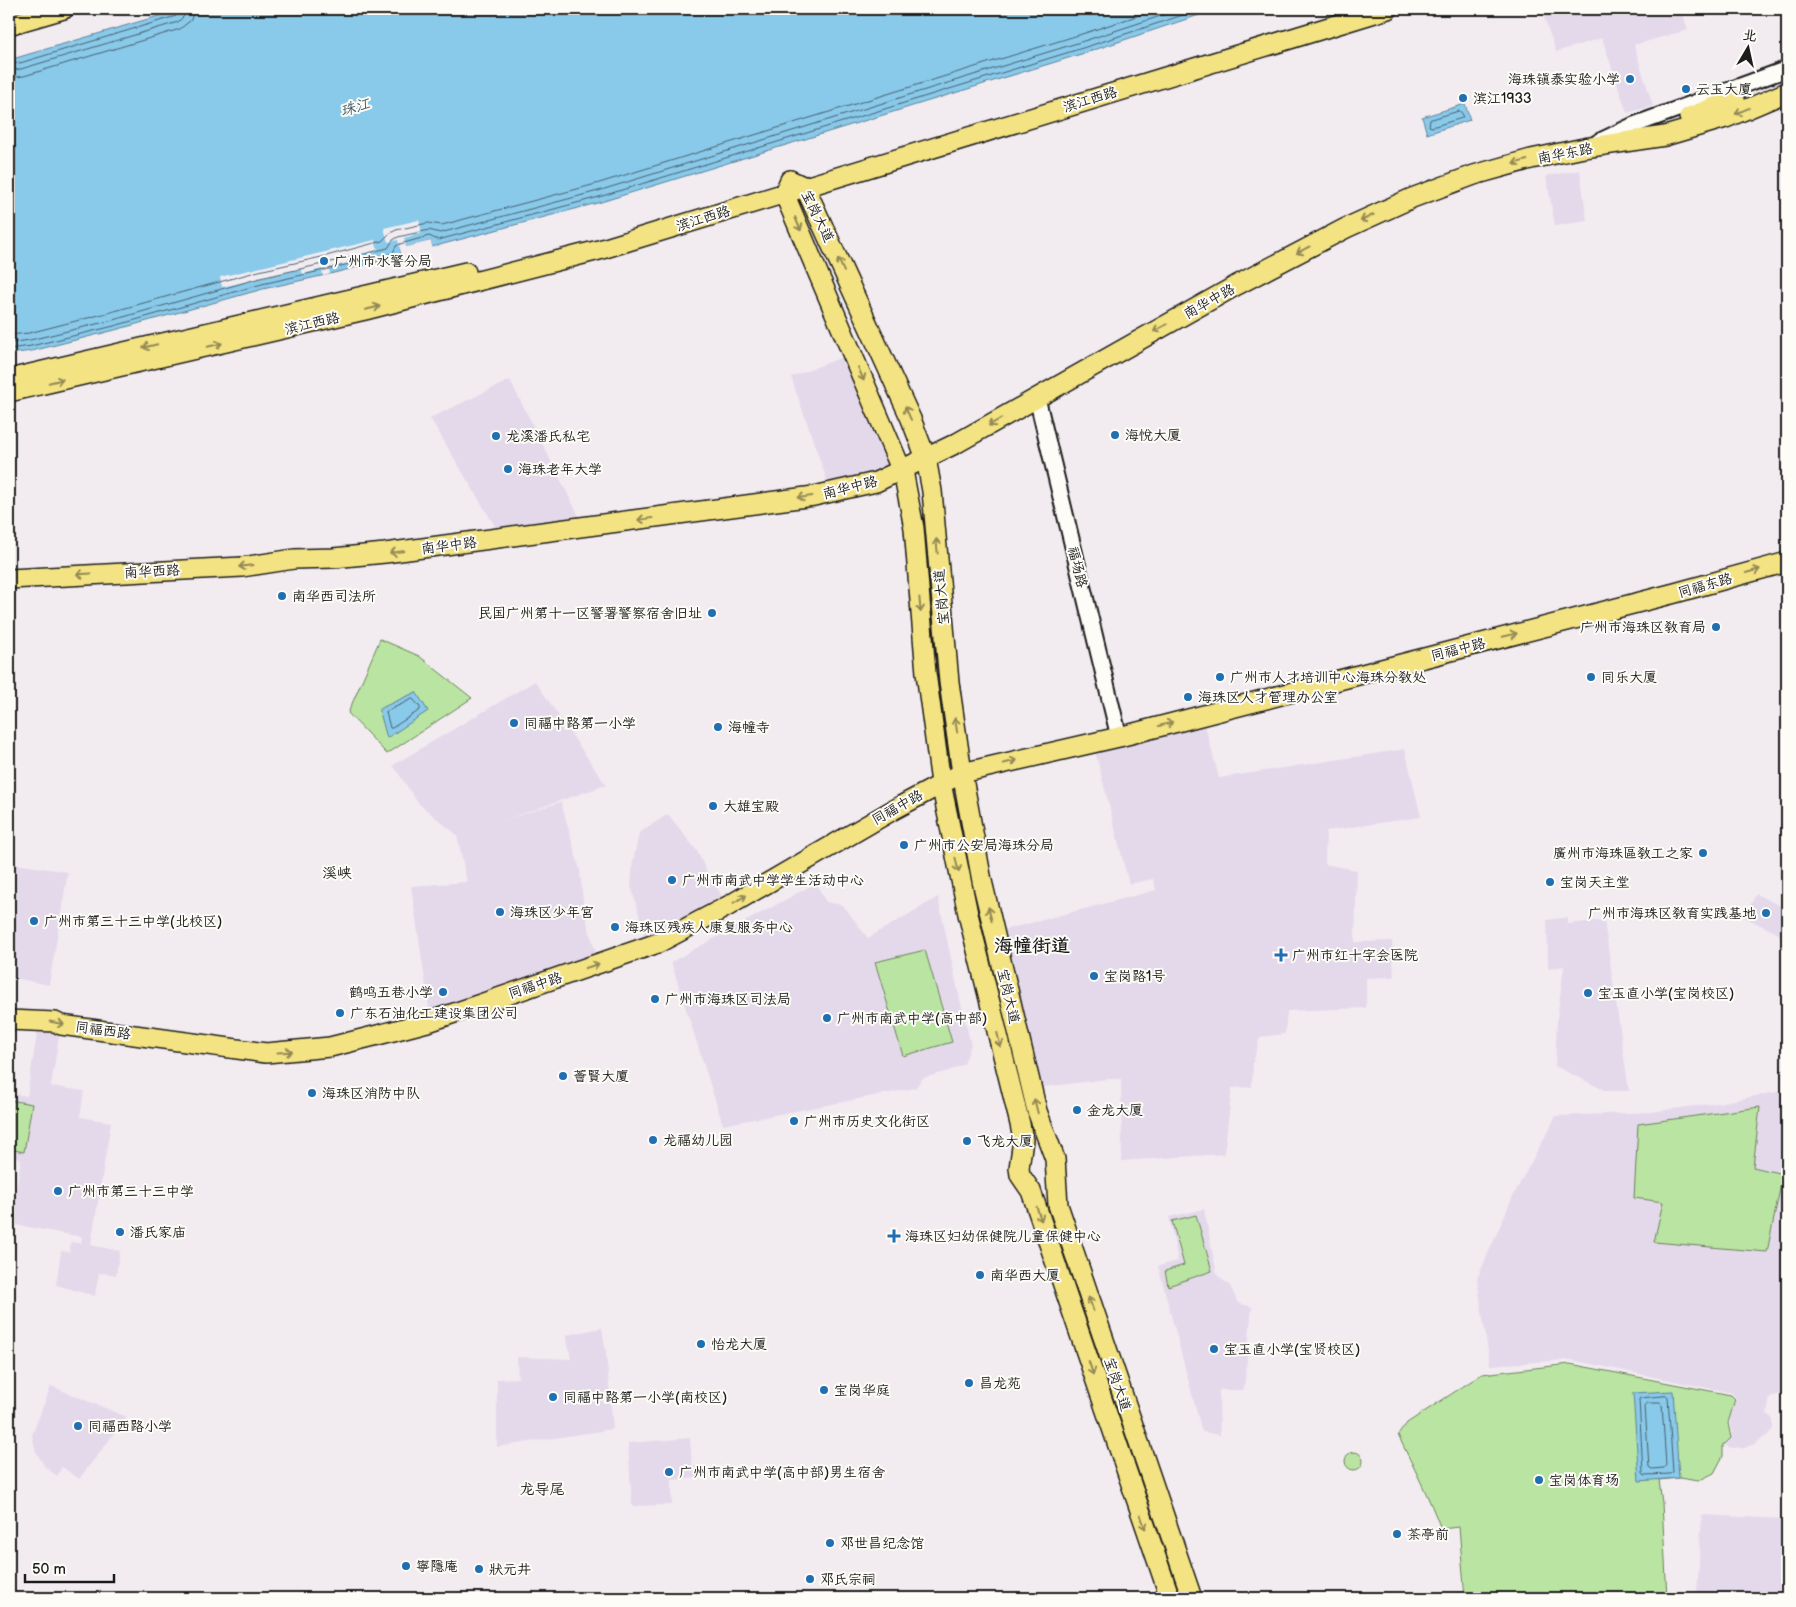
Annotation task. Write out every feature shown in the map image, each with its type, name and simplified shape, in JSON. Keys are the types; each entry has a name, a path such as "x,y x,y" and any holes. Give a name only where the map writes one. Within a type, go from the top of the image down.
{"main road":[{"path":"9,25 64,9"},
{"name":"滨江西路","path":"9,392 353,313 599,250 1344,9"},
{"name":"滨江西路","path":"9,379 523,258 793,186 1388,9"},
{"name":"南华东路","path":"1346,228 1405,200 1465,178 1530,159 1584,148 1665,136 1726,118 1787,92"},
{"path":"1584,148 1677,121 1735,99"},
{"name":"宝岗大道","path":"793,186 911,419 926,458 932,491 948,674 962,773 982,881 1026,1069 1041,1124 1052,1152 1058,1205 1192,1598"},
{"name":"宝岗大道","path":"793,186 902,470 914,528 928,691 941,783 968,914 1020,1124 1023,1140 1019,1168 1020,1174 1027,1185 1039,1214 1170,1598"},
{"name":"南华中路","path":"294,559 332,558 385,553 602,525 824,494 867,484 902,470 976,433 1237,286 1346,228"},
{"name":"南华西路","path":"9,579 242,567 294,559"},
{"name":"同福东路","path":"1622,607 1787,562"},
{"name":"同福中路","path":"196,1044 266,1053 296,1052 338,1045 431,1021 650,946 728,906 892,810 962,773 1119,737 1622,607"},
{"name":"同福西路","path":"9,1020 55,1022 196,1044"},
{"path":"1021,1153 1037,1148 1052,1152"},
{"path":"1027,1185 1033,1187 1044,1186 1056,1175"},
{"path":"1120,1456 1140,1448"},
{"path":"1135,1498 1154,1491"}],"street":[{"path":"1584,148 1634,125 1787,69"},
{"name":"福场路","path":"1037,398 1119,737"}],"shaded area":[{"name":"海珠镇泰实验小学","path":"1541,9 1681,9 1688,30 1634,45 1653,106 1627,113 1602,38 1556,52"},
{"path":"1580,170 1587,221 1555,226 1546,176"},
{"path":"845,356 895,468 829,486 791,377"},
{"name":"海珠老年大学","path":"510,380 581,520 499,533 430,418"},
{"path":"535,681 606,785 501,821 561,802 580,870 584,911 599,964 431,1021 411,886 467,882 457,835 418,803 393,765"},
{"name":"广州市红十字会医院","path":"1205,725 1219,778 1405,749 1421,817 1326,831 1325,864 1357,870 1355,942 1392,941 1394,977 1366,978 1366,1008 1287,1011 1285,1034 1260,1037 1253,1063 1252,1087 1232,1088 1224,1154 1122,1161 1121,1079 1037,1088 1003,930 1156,890 1153,879 1129,884 1095,751"},
{"name":"广州市南武中学学生活动中心","path":"668,814 697,851 708,874 725,901 646,940 631,886 633,861 639,833"},
{"name":"广州市第三十三中学(北校区)","path":"9,863 68,872 49,985 9,977"},
{"name":"广州市南武中学(高中部)","path":"816,883 826,902 843,905 868,938 938,897 971,1045 964,1064 949,1071 923,1078 915,1088 723,1125 671,962"},
{"name":"广州市海珠区教育实践基地","path":"1756,894 1787,909 1787,938 1744,917"},
{"name":"宝玉直小学(宝岗校区)","path":"1568,917 1568,924 1604,920 1629,1091 1606,1091 1555,1066 1557,1018 1564,966 1548,969 1547,920"},
{"name":"广州市第三十三中学","path":"39,1021 61,1025 51,1086 84,1091 80,1117 111,1122 91,1245 120,1251 116,1275 99,1273 95,1296 56,1285 61,1251 69,1252 71,1242 81,1243 82,1237 11,1224 21,1159 9,1156 9,1093 27,1096"},
{"path":"1787,1090 1787,1392 1770,1397 1767,1414 1773,1419 1773,1429 1768,1436 1746,1447 1733,1448 1725,1446 1731,1438 1732,1432 1730,1416 1736,1399 1732,1393 1571,1360 1490,1365 1477,1279 1513,1196 1556,1116 1651,1112 1723,1102"},
{"name":"宝玉直小学(宝贤校区)","path":"1204,1209 1217,1275 1230,1286 1238,1303 1252,1307 1244,1390 1219,1390 1220,1435 1202,1432 1158,1266 1178,1261 1169,1217"},
{"name":"同福中路第一小学(南校区)","path":"602,1328 613,1429 497,1447 497,1379 518,1378 517,1357 571,1359 566,1335"},
{"name":"同福西路小学","path":"51,1386 127,1417 79,1479 62,1467 57,1476 45,1467 36,1452 32,1435"},
{"name":"广州市南武中学(高中部)男生宿舍","path":"690,1438 692,1466 708,1466 709,1477 672,1480 672,1505 632,1506 628,1443"},
{"path":"1702,1515 1787,1519 1787,1598 1678,1598 1679,1593 1697,1593"}],"green space":[{"path":"380,639 419,656 472,698 387,754 348,713"},
{"path":"925,950 952,1042 903,1056 875,962"},
{"path":"9,1100 32,1104 24,1152 9,1149"},
{"path":"1760,1107 1753,1167 1783,1174 1767,1252 1654,1242 1663,1202 1634,1198 1638,1124"},
{"path":"1196,1215 1212,1271 1168,1286 1165,1271 1184,1265 1172,1221"},
{"name":"宝岗体育场","path":"1570,1364 1731,1395 1735,1399 1728,1423 1731,1438 1723,1444 1723,1456 1714,1473 1698,1481 1679,1478 1659,1480 1667,1598 1465,1598 1459,1527 1441,1529 1398,1435 1407,1423 1482,1374"},
{"path":"1354,1452 1360,1455 1363,1461 1360,1467 1354,1470 1348,1467 1345,1461 1348,1455"}],"water":[{"name":"珠江","path":"182,9 1217,9 1091,51 601,202 432,247 431,241 400,249 401,256 263,289 32,351 9,354 9,60"},
{"path":"1465,104 1470,120 1427,134 1422,117"},
{"path":"416,692 428,711 387,738 379,709"},
{"path":"1673,1391 1679,1478 1639,1481 1633,1393"}],"pier":[{"path":"419,220 422,233 404,238 406,247 431,241 433,250 430,249 429,244 403,250 404,256 402,258 398,240 388,242 384,228"},
{"path":"375,240 378,251 347,258 348,263 329,268 330,274 323,276 322,269 303,274 301,269 222,287 220,277"}],"place":[{"name":"海珠镇泰实验小学","path":"1630,79"},
{"name":"云玉大廈","path":"1686,89"},
{"name":"滨江1933","path":"1463,98"},
{"name":"广州市水警分局","path":"324,261"},
{"name":"海悦大厦","path":"1115,435"},
{"name":"龙溪潘氏私宅","path":"496,436"},
{"name":"海珠老年大学","path":"508,469"},
{"name":"南华西司法所","path":"282,596"},
{"name":"民国广州第十一区警署警察宿舍旧址","path":"712,613"},
{"name":"广州市海珠区教育局","path":"1716,627"},
{"name":"广州市人才培训中心海珠分教处","path":"1220,677"},
{"name":"同乐大厦","path":"1591,677"},
{"name":"海珠区人才管理办公室","path":"1188,697"},
{"name":"同福中路第一小学","path":"514,723"},
{"name":"海幢寺","path":"718,727"},
{"name":"大雄宝殿","path":"713,806"},
{"name":"广州市公安局海珠分局","path":"904,845"},
{"name":"廣州市海珠區教工之家","path":"1703,853"},
{"name":"广州市南武中学学生活动中心","path":"672,880"},
{"name":"宝岗天主堂","path":"1550,882"},
{"name":"海珠区少年宫","path":"500,912"},
{"name":"广州市海珠区教育实践基地","path":"1766,913"},
{"name":"广州市第三十三中学(北校区)","path":"34,921"},
{"name":"海珠区残疾人康复服务中心","path":"615,927"},
{"name":"广州市红十字会医院","path":"1281,955"},
{"name":"宝岗路1号","path":"1094,976"},
{"name":"鹤鸣五巷小学","path":"443,992"},
{"name":"宝玉直小学(宝岗校区)","path":"1588,993"},
{"name":"广州市海珠区司法局","path":"655,999"},
{"name":"广东石油化工建设集团公司","path":"340,1013"},
{"name":"广州市南武中学(高中部)","path":"827,1018"},
{"name":"薈賢大廈","path":"563,1076"},
{"name":"海珠区消防中队","path":"312,1093"},
{"name":"金龙大厦","path":"1077,1110"},
{"name":"广州市历史文化街区","path":"794,1121"},
{"name":"龙福幼儿园","path":"653,1140"},
{"name":"飞龙大厦","path":"967,1141"},
{"name":"广州市第三十三中学","path":"58,1191"},
{"name":"潘氏家庙","path":"120,1232"},
{"name":"海珠区妇幼保健院儿童保健中心","path":"894,1236"},
{"name":"南华西大厦","path":"980,1275"},
{"name":"怡龙大厦","path":"701,1344"},
{"name":"宝玉直小学(宝贤校区)","path":"1214,1349"},
{"name":"昌龙苑","path":"969,1383"},
{"name":"宝岗华庭","path":"824,1390"},
{"name":"同福中路第一小学(南校区)","path":"553,1397"},
{"name":"同福西路小学","path":"78,1426"},
{"name":"广州市南武中学(高中部)男生宿舍","path":"669,1472"},
{"name":"宝岗体育场","path":"1539,1480"},
{"name":"茶亭前","path":"1397,1534"},
{"name":"邓世昌纪念馆","path":"830,1543"},
{"name":"寧隱庵","path":"406,1566"},
{"name":"狀元井","path":"479,1569"},
{"name":"邓氏宗祠","path":"810,1579"}],"district":[{"name":"溪峡","path":"337,873"},
{"name":"海幢街道","path":"1032,945"},
{"name":"龙导尾","path":"542,1489"}]}
